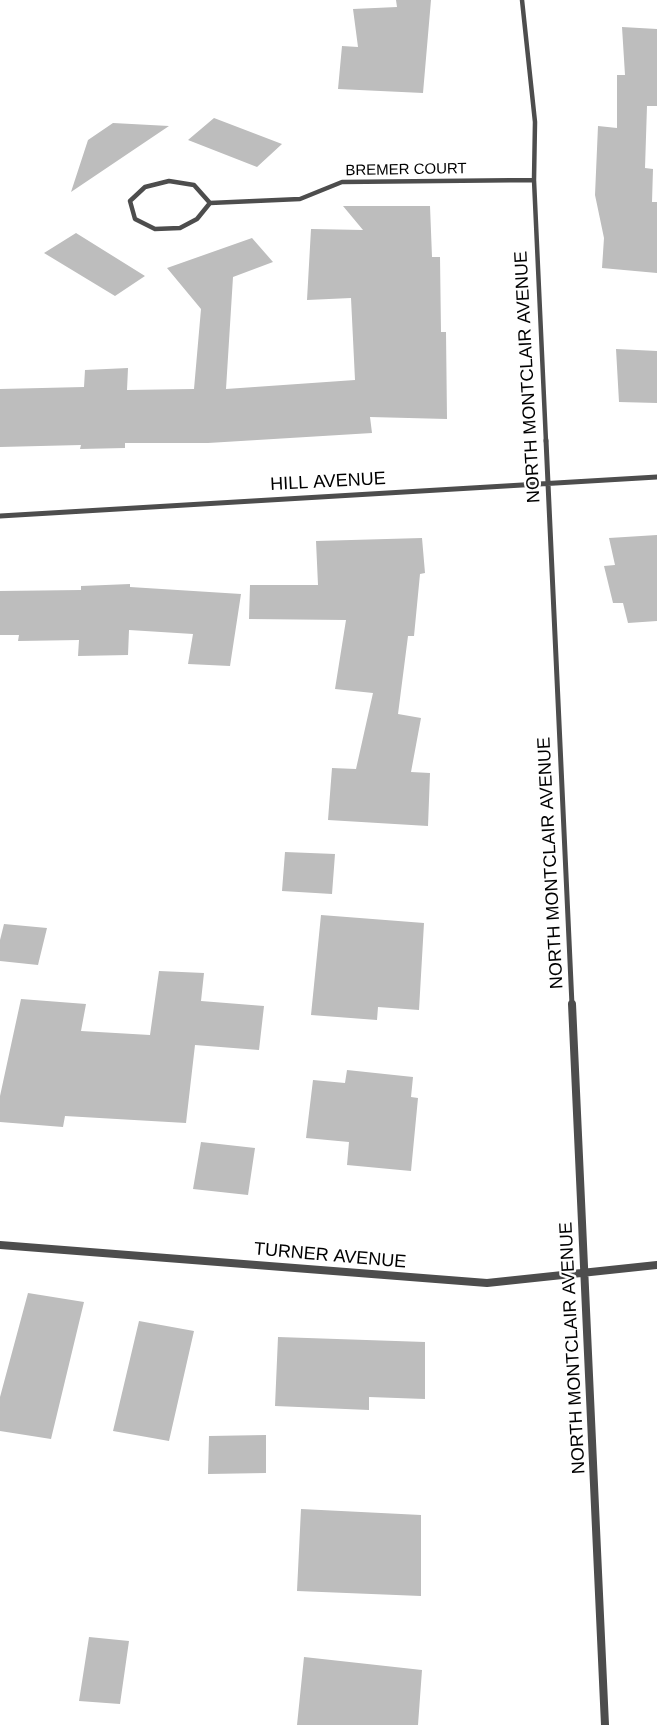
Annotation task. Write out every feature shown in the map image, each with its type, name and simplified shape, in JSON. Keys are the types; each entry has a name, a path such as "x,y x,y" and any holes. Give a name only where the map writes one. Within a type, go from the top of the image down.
{"street":[{"name":"NORTH MONTCLAIR AVENUE","path":"522,0 535,122 534,180 605,1725"},
{"name":"BREMER COURT","path":"210,203 300,199 342,182 534,180"},
{"path":"169,181 194,185 210,203 197,219 180,228 155,229 135,219 130,201 145,187 169,181"},
{"name":"HILL AVENUE","path":"0,516 657,477"},
{"name":"TURNER AVENUE","path":"0,1245 487,1283 657,1265"}],"building":[{"path":"396,0 431,0 423,93 338,89 342,46 358,47 353,9 397,7"},
{"path":"622,27 657,29 657,106 647,106 645,168 653,169 652,202 657,202 657,273 602,268 604,238 595,195 598,126 617,128 617,75 625,75"},
{"path":"214,118 282,144 257,167 188,140"},
{"path":"113,123 169,126 71,192 88,140"},
{"path":"343,206 430,206 432,257 440,257 441,332 446,332 447,419 370,417 372,433 208,443 125,443 125,448 80,449 81,445 0,447 0,389 84,387 85,370 128,368 127,390 194,389 201,309 167,268 252,238 273,262 233,277 226,389 355,380 351,298 307,300 311,229 363,230"},
{"path":"76,233 145,276 115,296 44,253"},
{"path":"616,349 657,351 657,403 619,402"},
{"path":"657,535 657,621 628,623 623,603 613,603 604,566 615,565 609,538"},
{"path":"422,538 425,573 420,574 414,636 408,636 398,714 421,718 411,772 430,773 428,826 328,820 332,768 356,769 373,693 335,689 346,620 249,619 250,585 318,585 316,541"},
{"path":"130,584 130,587 241,594 230,666 188,664 193,634 129,630 128,655 78,656 79,640 18,641 19,635 0,635 0,591 81,590 81,586"},
{"path":"285,852 335,854 332,894 282,891"},
{"path":"321,915 424,923 419,1010 378,1007 377,1020 311,1015"},
{"path":"4,924 47,928 38,965 0,961 0,940"},
{"path":"159,971 204,973 201,1001 264,1006 259,1050 195,1045 186,1123 65,1116 63,1127 0,1122 0,1096 21,999 86,1004 81,1031 150,1035"},
{"path":"347,1070 413,1077 411,1097 418,1098 411,1171 347,1165 349,1142 306,1138 313,1080 345,1083"},
{"path":"201,1142 255,1148 248,1195 193,1189"},
{"path":"28,1293 84,1302 51,1439 0,1431 0,1397"},
{"path":"139,1321 194,1331 169,1441 113,1431"},
{"path":"278,1337 425,1342 425,1399 369,1397 369,1410 275,1406"},
{"path":"266,1435 266,1473 208,1474 209,1436"},
{"path":"301,1509 421,1515 421,1596 297,1591"},
{"path":"89,1637 129,1641 120,1704 79,1701"},
{"path":"304,1657 422,1670 418,1725 297,1725"}]}
